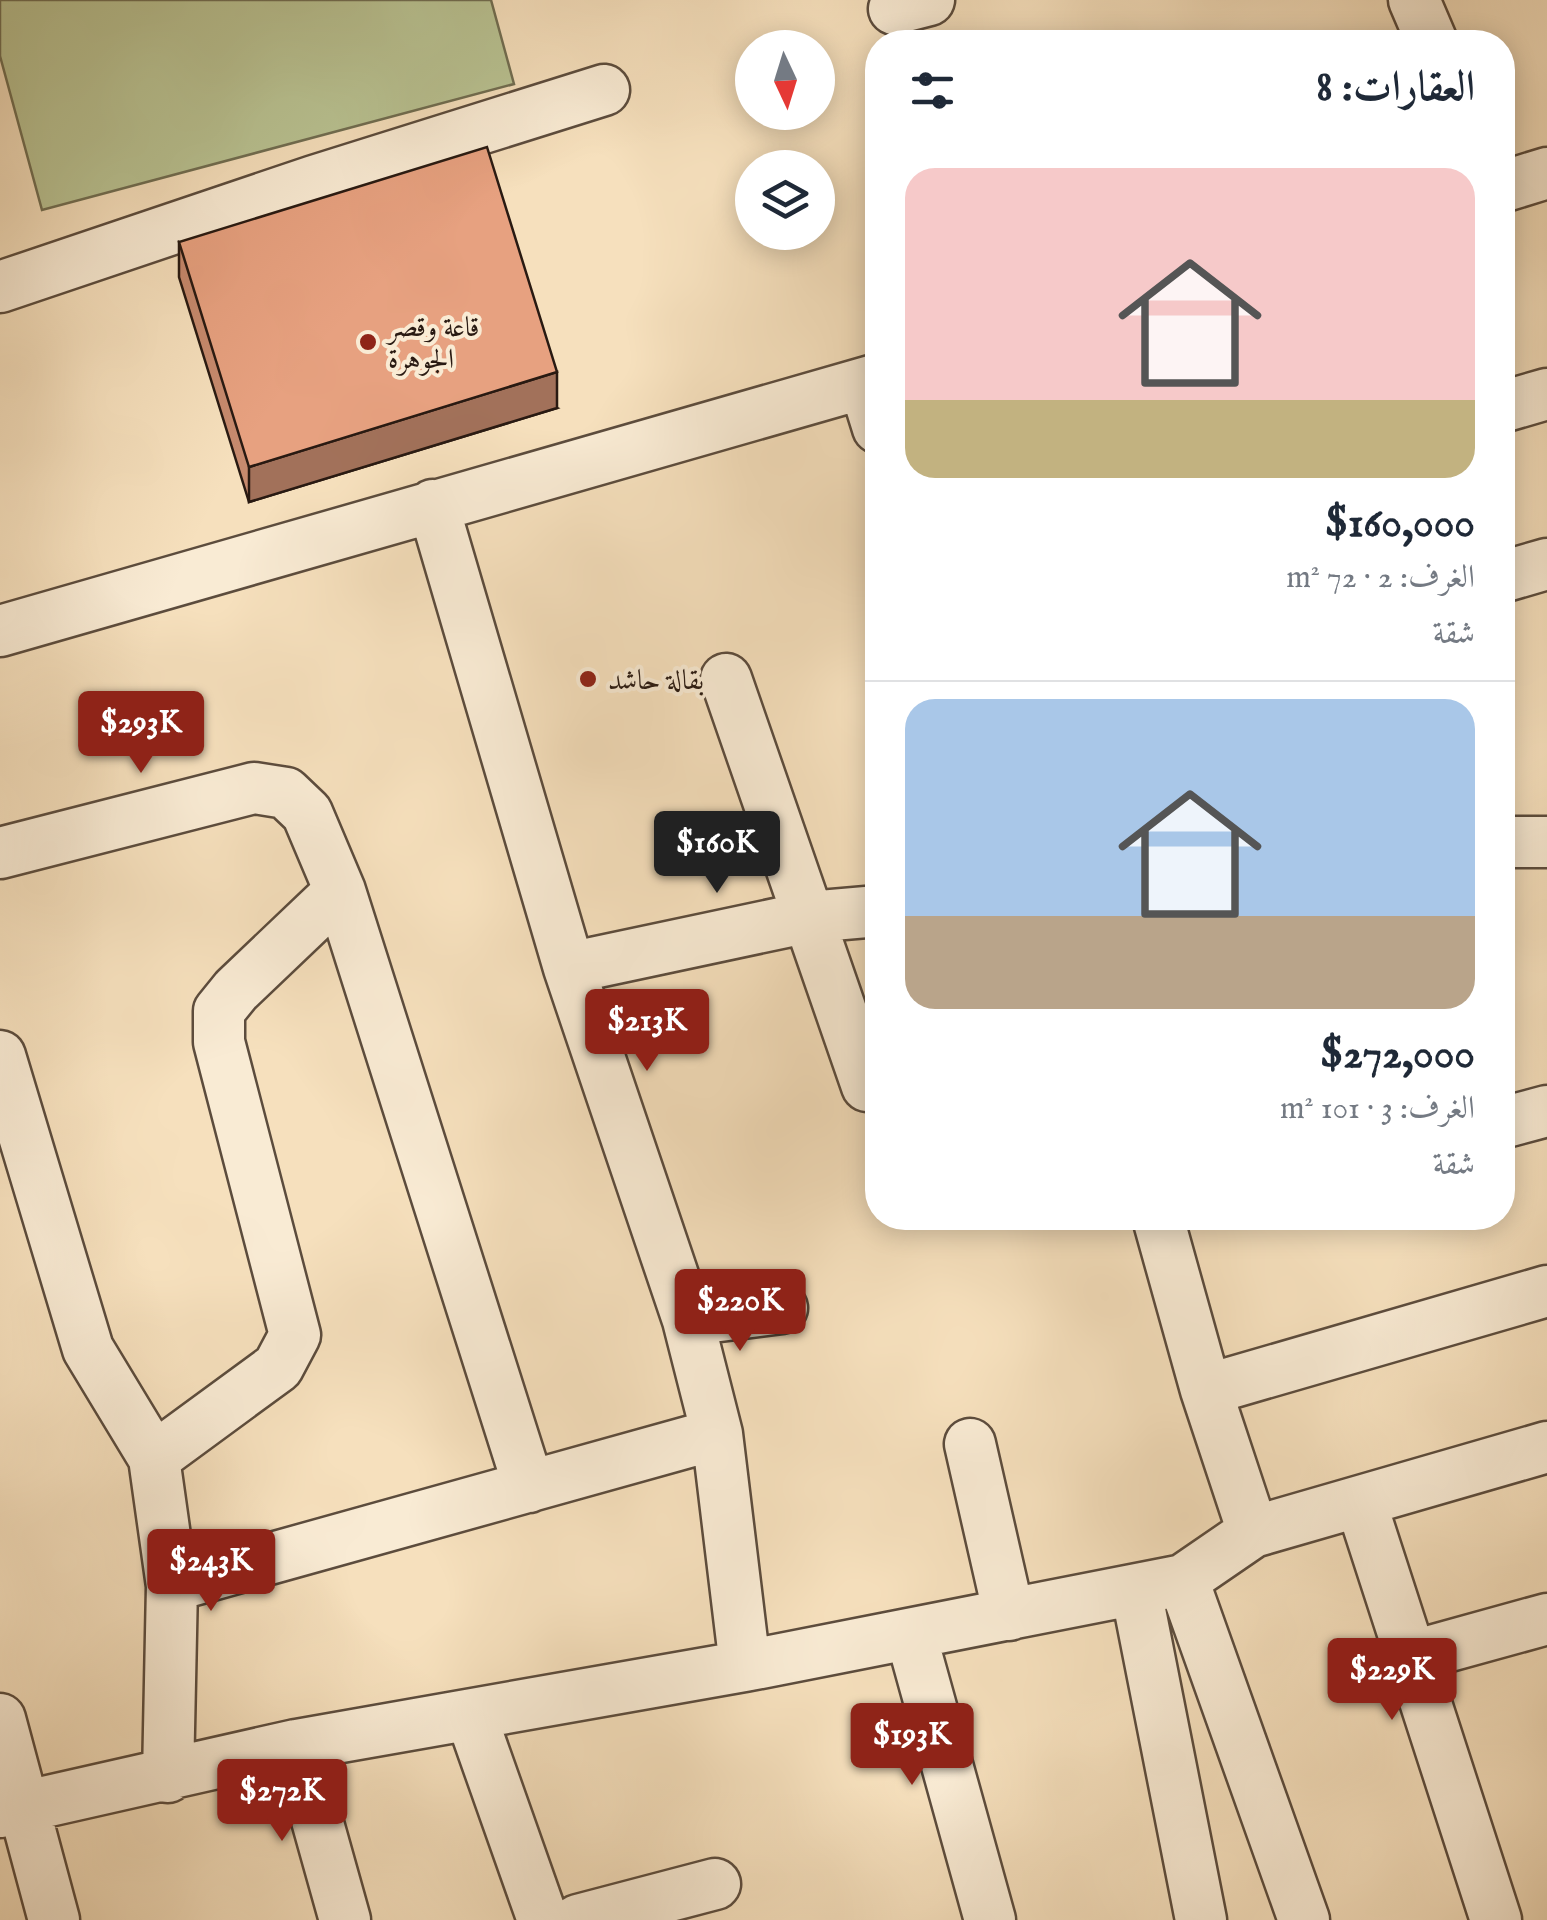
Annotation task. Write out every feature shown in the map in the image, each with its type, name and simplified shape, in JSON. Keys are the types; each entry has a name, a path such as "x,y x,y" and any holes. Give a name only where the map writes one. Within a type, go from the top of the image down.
{"street":[{"path":"1414,0 1427,30"},
{"path":"0,286 604,90"},
{"path":"1515,182 1547,173"},
{"path":"1515,403 1547,394"},
{"path":"0,631 433,505 865,399"},
{"path":"433,505 569,968 688,1320 717,1434 745,1666"},
{"path":"1515,573 1547,564"},
{"path":"726,679 865,1080"},
{"path":"0,853 254,788 286,793 307,813 340,891 528,1486"},
{"path":"1515,842 1547,842"},
{"path":"154,1458 278,1367 295,1335 219,1042 219,1011 340,891"},
{"path":"569,968 808,917 865,912"},
{"path":"0,1056 88,1349 154,1458 172,1586 168,1777"},
{"path":"1515,1120 1547,1111"},
{"path":"1161,1230 1206,1390 1252,1532"},
{"path":"1206,1390 1547,1291"},
{"path":"688,1320 782,1308"},
{"path":"172,1586 717,1434"},
{"path":"970,1444 1009,1615"},
{"path":"11,1809 296,1746 911,1635 1160,1584 1252,1532 1547,1447"},
{"path":"1361,1502 1496,1920"},
{"path":"1160,1584 1200,1920"},
{"path":"1160,1584 1304,1920"},
{"path":"1413,1656 1547,1620"},
{"path":"911,1635 990,1920"},
{"path":"470,1716 544,1920"},
{"path":"0,1719 11,1809 54,1920"},
{"path":"296,1746 345,1920"},
{"path":"578,1920 715,1884"}],"green space":[{"path":"0,0 491,0 514,84 42,210 0,56"}],"building":[{"name":"قاعة وقصر الجوهرة","path":"487,147 557,372 249,467 179,242"}],"place":[{"name":"قاعة وقصر الجوهرة","path":"368,342"},
{"name":"بقالة حاشد","path":"588,679"}]}
